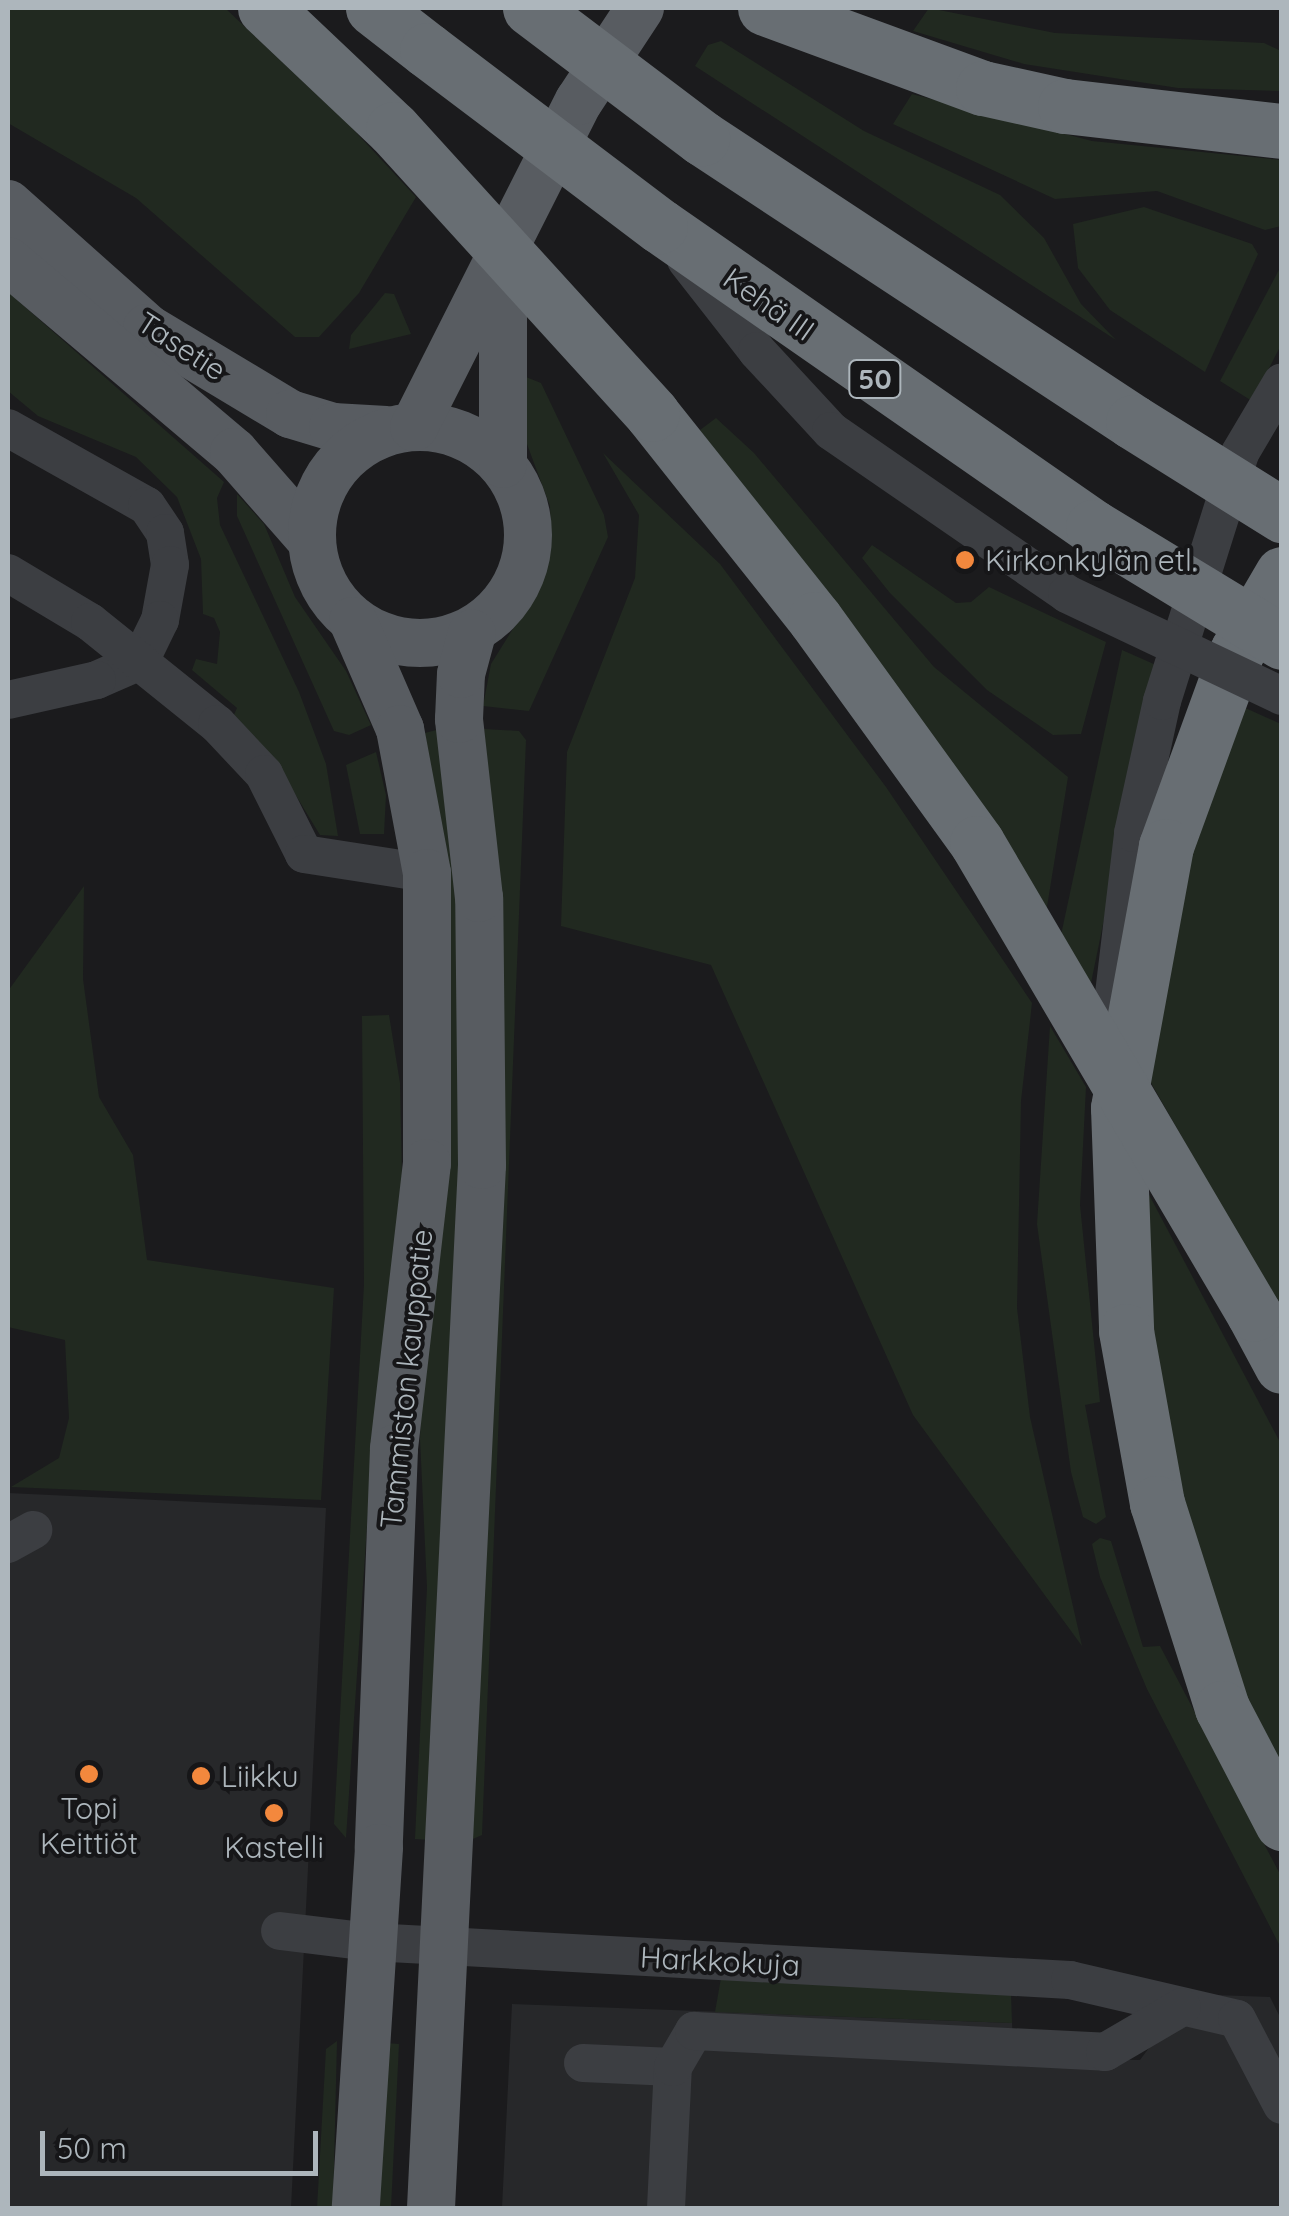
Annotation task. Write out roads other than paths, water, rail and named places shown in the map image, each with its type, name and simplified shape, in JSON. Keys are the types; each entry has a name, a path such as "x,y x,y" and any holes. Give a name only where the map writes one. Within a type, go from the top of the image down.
{"highway":[{"path":"265,8 392,128 652,414 815,619 977,843 1282,1366"},
{"name":"Kehä III","path":"374,8 660,226 1093,526 1282,642"},
{"path":"530,8 702,138 1133,422 1282,514"},
{"path":"765,8 866,50 1065,106 1282,131"},
{"path":"1210,124 1282,116"},
{"path":"1282,574 1237,651 1166,846 1118,1108 1118,1201 1126,1331 1157,1503 1222,1708 1282,1822"}],"main road":[{"path":"400,428 579,101 640,8"},
{"name":"Tasetie","path":"8,204 146,328 290,414 333,427 400,428"},
{"path":"503,464 452,430 400,428 350,451 328,475 316,501 310,540 329,596 353,621 386,638 417,644 472,633 512,594 527,552 528,520 503,464 504,244"},
{"name":"Tasetie","path":"8,261 234,452 310,540"},
{"name":"Tammiston kauppatie","path":"353,621 400,729 427,873 427,1163 394,1449 356,2208"},
{"name":"Tammiston kauppatie","path":"431,2208 482,1165 479,898 460,719 461,674 472,633"}],"street":[{"path":"660,226 757,351 831,431 1067,594 1282,696"},
{"path":"1118,1201 1104,1038 1132,833 1162,701 1240,453 1282,382"},
{"path":"1133,422 1282,484"},
{"path":"8,428 146,506 165,533 166,598 140,661 97,680 8,700"},
{"path":"8,573 140,661 264,774 304,854 427,873"},
{"name":"Harkkokuja","path":"280,1931 371,1942 1070,1980 1236,2018 1282,2105"},
{"path":"666,2208 673,2068 694,2031 1106,2052 1182,2007"},
{"path":"583,2063 673,2068"}],"place":[{"name":"Kirkonkylän etl.","path":"965,560"},
{"name":"Topi Keittiöt","path":"89,1774"},
{"name":"Liikku","path":"201,1776"},
{"name":"Kastelli","path":"274,1813"}]}
